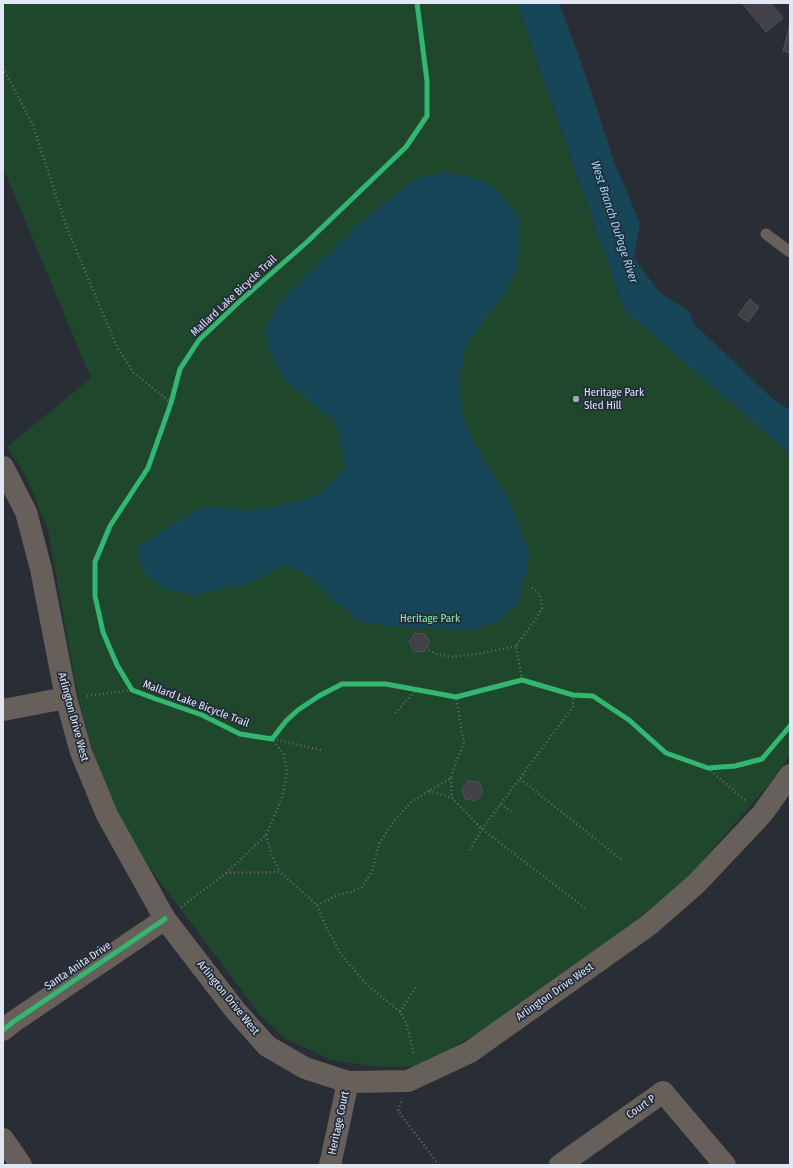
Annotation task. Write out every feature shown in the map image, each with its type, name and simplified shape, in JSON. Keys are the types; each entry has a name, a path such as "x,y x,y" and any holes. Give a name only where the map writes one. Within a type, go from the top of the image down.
{"street":[{"name":"Arlington Drive West","path":"3,467 26,512 41,569 66,698 81,752 107,815 165,919 235,1010 267,1046 305,1068 348,1082 408,1081 470,1052 649,925 696,884 762,814 790,775"},
{"path":"3,710 66,698"},
{"name":"Santa Anita Drive","path":"3,1030 165,919"},
{"name":"Heritage Court","path":"330,1165 348,1082"},
{"name":"Court P","path":"560,1165 663,1092 724,1165"},
{"path":"3,1140 21,1165"}],"lane":[{"path":"766,234 790,252"}],"path":[{"path":"3,68 32,123 67,228 117,347 134,373 172,403"},
{"path":"169,409 173,396"},
{"path":"429,650 436,654 451,657 478,654 516,646 536,619 542,608 541,598 537,590 529,586"},
{"path":"516,646 522,680"},
{"path":"515,681 522,680 528,682"},
{"path":"409,689 422,691"},
{"path":"66,698 103,695 132,690"},
{"path":"395,713 416,690"},
{"path":"567,693 580,695"},
{"path":"449,696 456,697 464,695"},
{"path":"470,850 482,829 573,707 573,695"},
{"path":"452,798 451,778 456,761 464,744 456,697"},
{"path":"272,739 277,733"},
{"path":"266,738 321,750"},
{"path":"165,919 226,873 266,835 282,798 287,771 284,753 272,739"},
{"path":"701,766 715,768"},
{"path":"708,768 762,814"},
{"path":"317,905 338,895 352,892 365,885 373,869 379,844 394,821 412,801 428,790 451,778"},
{"path":"520,779 622,860"},
{"path":"428,790 452,798 482,829 585,908"},
{"path":"501,804 514,813"},
{"path":"266,835 272,856 280,872 317,905 325,925 340,953 365,983 400,1012 406,1022 415,1059 398,1111 439,1165"},
{"path":"226,873 280,872"},
{"path":"400,1012 417,986"}],"green space":[{"name":"Heritage Park","path":"3,3 517,3 624,310 790,454 790,755 770,783 682,884 603,948 488,1027 431,1060 413,1066 377,1067 331,1060 284,1038 259,1014 137,851 108,794 88,735 78,697 48,530 25,474 7,447 91,378 3,168"}],"water":[{"name":"West Branch DuPage River","path":"517,3 559,3 586,76 615,164 640,223 634,258 660,293 689,311 694,324 772,398 790,410 790,454 624,310"},
{"path":"444,172 483,180 500,193 519,216 520,241 516,269 506,292 469,340 463,357 459,388 464,420 479,453 508,497 530,554 519,602 510,609 504,618 498,622 470,630 388,626 361,622 335,601 310,576 284,565 251,583 194,595 163,589 142,570 138,547 168,527 203,507 253,510 304,499 322,492 345,468 339,434 334,421 286,381 269,353 266,328 275,307 369,214 414,180"}],"building":[{"path":"742,3 771,3 783,18 766,32"},
{"path":"790,24 790,53 783,51"},
{"path":"750,299 759,307 748,322 738,315"},
{"path":"415,633 425,634 430,643 424,652 414,651 409,642"},
{"path":"468,781 479,782 483,792 476,801 465,799 462,789"}],"cycle path":[{"name":"Mallard Lake Bicycle Trail","path":"417,3 427,81 427,116 406,147 307,242 239,302 199,340 180,369 171,403 148,468 110,526 95,562 95,596 103,632 117,665 132,690 202,715 240,734 272,739 286,721 298,710 319,696 342,684 386,684 456,697 522,680 573,695 593,696 629,720 666,753 708,768 735,766 762,759 790,726"},
{"path":"3,1030 165,919"}],"place":[{"name":"Heritage Park Sled Hill","path":"576,399"}]}
